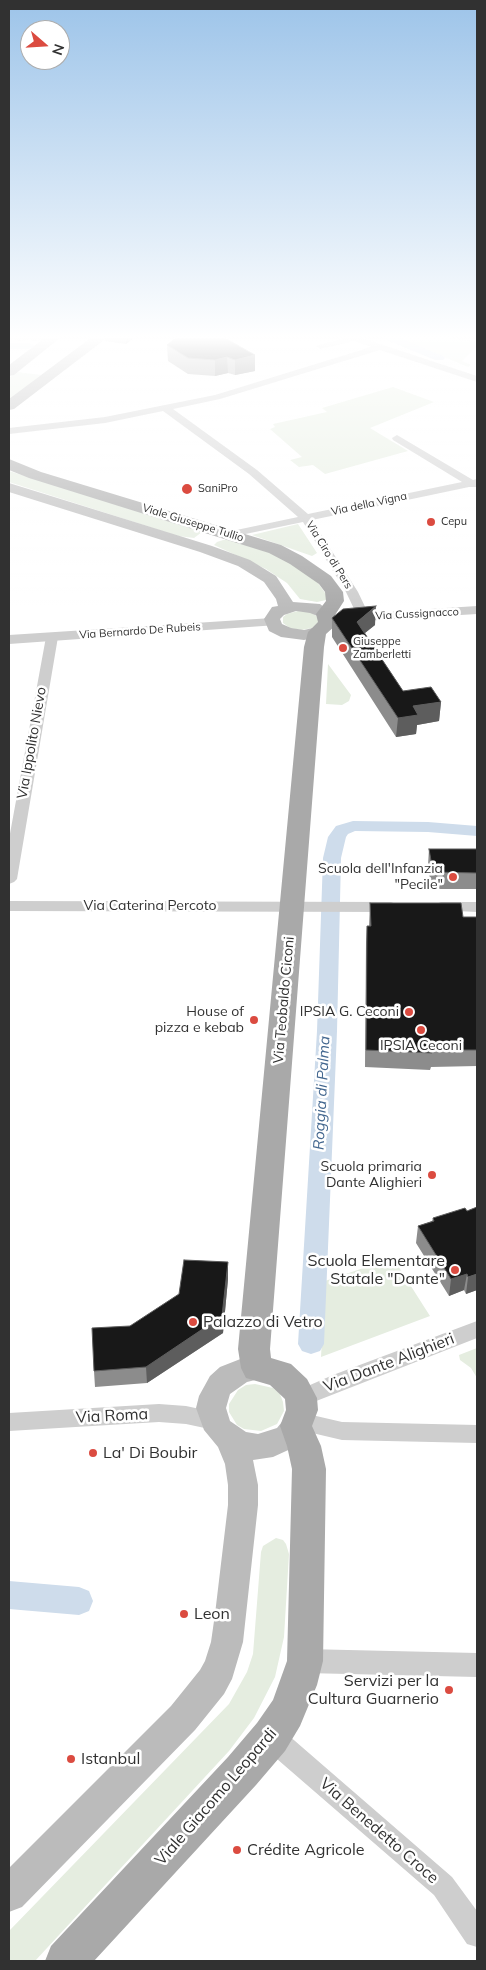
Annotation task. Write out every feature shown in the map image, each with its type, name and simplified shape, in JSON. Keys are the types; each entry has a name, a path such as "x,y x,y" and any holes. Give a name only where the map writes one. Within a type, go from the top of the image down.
{"main road":[{"name":"Viale Giuseppe Tullio","path":"11,467 231,534 274,549 296,560 326,580 334,592 335,601 323,621"},
{"name":"Viale Giuseppe Tullio","path":"9,488 206,549 244,563 270,579 284,599 287,608"},
{"path":"309,607 323,621 304,635 292,634 278,629 272,622 275,614 287,608 309,607"},
{"name":"Via Teobaldo Ciconi","path":"257,1368 254,1349 304,907 323,621"},
{"path":"9,1894 183,1718 212,1682 220,1667 227,1642 231,1614 243,1495 240,1464 222,1430 211,1408 214,1396 220,1385 230,1376 242,1370 257,1368 280,1374 296,1389 299,1415 287,1437 273,1444 258,1447 242,1445 222,1430"},
{"name":"Viale Giacomo Leopardi","path":"66,1961 242,1772 288,1713 305,1661 309,1476 299,1415"}],"street":[{"path":"9,432 34,429"},
{"name":"Via Ciro di Pers","path":"194,429 254,472 305,518 352,592 364,617"},
{"path":"397,438 475,484"},
{"name":"Via della Vigna","path":"231,534 475,484"},
{"name":"Via Cussignacco","path":"323,621 477,610"},
{"name":"Via Bernardo De Rubeis","path":"9,640 272,622"},
{"name":"Via Ippolito Nievo","path":"9,879 52,637"},
{"name":"Via Caterina Percoto","path":"9,906 403,907"},
{"path":"421,907 477,907"},
{"name":"Via Dante Alighieri","path":"299,1415 340,1381 477,1329"},
{"name":"Via Roma","path":"9,1422 159,1413 222,1430"},
{"path":"299,1415 342,1430 477,1434"},
{"path":"305,1661 477,1665"},
{"name":"Via Benedetto Croce","path":"271,1737 443,1886 477,1934"}],"shaded area":[{"path":"270,429 372,429 408,451 325,474 313,465 299,467 290,460 302,457"},
{"path":"9,471 201,530 202,532 194,538 178,536 9,482"},
{"path":"298,524 317,553 312,556 252,535"},
{"path":"223,540 230,540 268,551 313,576 328,597 326,600 317,602 300,599 287,583 266,569 214,545"},
{"path":"298,611 310,612 318,617 320,621 312,628 301,630 290,628 283,623 283,617"},
{"path":"328,664 351,695 349,701 342,705 326,704"},
{"path":"393,1258 430,1316 321,1357 325,1281"},
{"path":"477,1348 477,1378 471,1368 460,1360 459,1355"},
{"path":"255,1384 273,1388 280,1394 283,1402 284,1411 277,1424 261,1431 244,1429 237,1425 229,1412 229,1404 238,1390 246,1385"},
{"path":"276,1538 283,1540 289,1554 284,1637 275,1677 254,1718 229,1751 35,1961 9,1961 9,1931 229,1704 247,1672 253,1654 261,1552 263,1546"}],"building":[{"path":"376,606 357,622 403,691 431,687 441,702 413,706 418,715 398,718 332,618 343,609"},
{"path":"429,849 477,849 477,873 433,872"},
{"name":"IPSIA Ceconi","path":"370,903 461,903 463,917 477,917 477,1050 433,1050 432,1053 366,1050 367,926 371,926"},
{"name":"Scuola Elementare Statale \"Dante\"","path":"477,1207 477,1274 468,1277 467,1274 451,1279 418,1226 434,1221 433,1218 465,1208 467,1211"},
{"name":"Palazzo di Vetro","path":"184,1260 228,1262 222,1316 146,1367 94,1371 92,1328 130,1326 179,1294"}],"waterway":[{"name":"Roggia di Palma","path":"311,1344 327,1031 332,858 337,837 342,830 353,826 428,827 477,831"},
{"name":"Roggia di Palma","path":"9,1595 79,1601"}],"place":[{"name":"SaniPro","path":"187,489"},
{"name":"Cepu","path":"431,522"},
{"name":"Giuseppe Zamberletti","path":"343,648"},
{"name":"Scuola dell'Infanzia \"Pecile\"","path":"453,877"},
{"name":"IPSIA G. Ceconi","path":"409,1012"},
{"name":"House of pizza e kebab","path":"254,1020"},
{"name":"IPSIA Ceconi","path":"421,1030"},
{"name":"Scuola primaria Dante Alighieri","path":"432,1175"},
{"name":"Scuola Elementare Statale \"Dante\"","path":"455,1270"},
{"name":"Palazzo di Vetro","path":"193,1322"},
{"name":"La' Di Boubir","path":"93,1453"},
{"name":"Leon","path":"184,1614"},
{"name":"Servizi per la Cultura Guarnerio","path":"449,1690"},
{"name":"Istanbul","path":"71,1759"},
{"name":"Crédite Agricole","path":"237,1850"}]}
